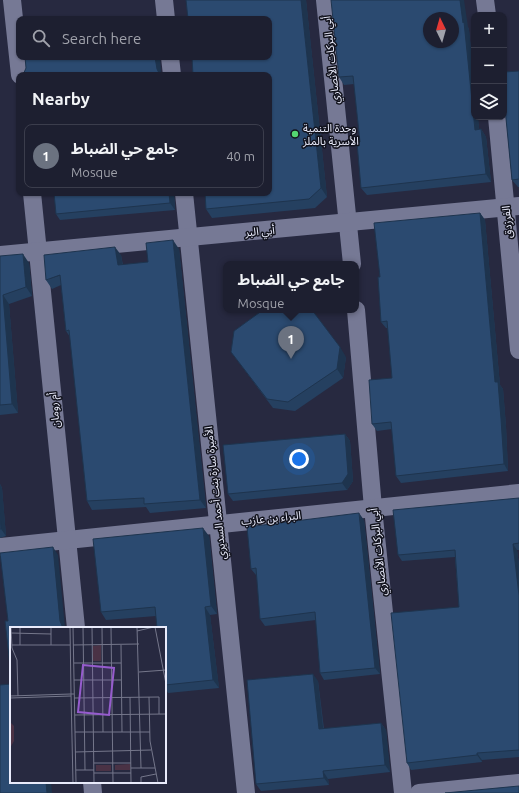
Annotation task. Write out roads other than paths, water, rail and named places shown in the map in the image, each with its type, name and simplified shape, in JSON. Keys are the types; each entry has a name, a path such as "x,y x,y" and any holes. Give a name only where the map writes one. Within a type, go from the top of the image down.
{"street":[{"path":"12,0 16,38"},
{"path":"164,0 166,16"},
{"name":"أبي البركات الأنصاري","path":"325,0 352,261"},
{"path":"485,0 487,12"},
{"path":"18,60 20,72"},
{"path":"170,60 172,72"},
{"name":"الفرزدق","path":"498,120 512,206 519,350"},
{"name":"أم رومان","path":"32,196 76,627"},
{"name":"الأميرة سارة بنت أحمد السديري","path":"184,196 246,793"},
{"name":"أبي البر","path":"0,255 348,223 512,206"},
{"name":"أبي البركات الأنصاري","path":"356,313 373,508 403,793"},
{"name":"البراء بن عازب","path":"0,546 519,493"},
{"path":"92,783 93,793"},
{"path":"419,793 519,783"}],"place":[{"name":"وحدة التنمية الأسرية بالملز","path":"295,134"},
{"name":"جامع حي الضباط","path":"291,359"}]}
